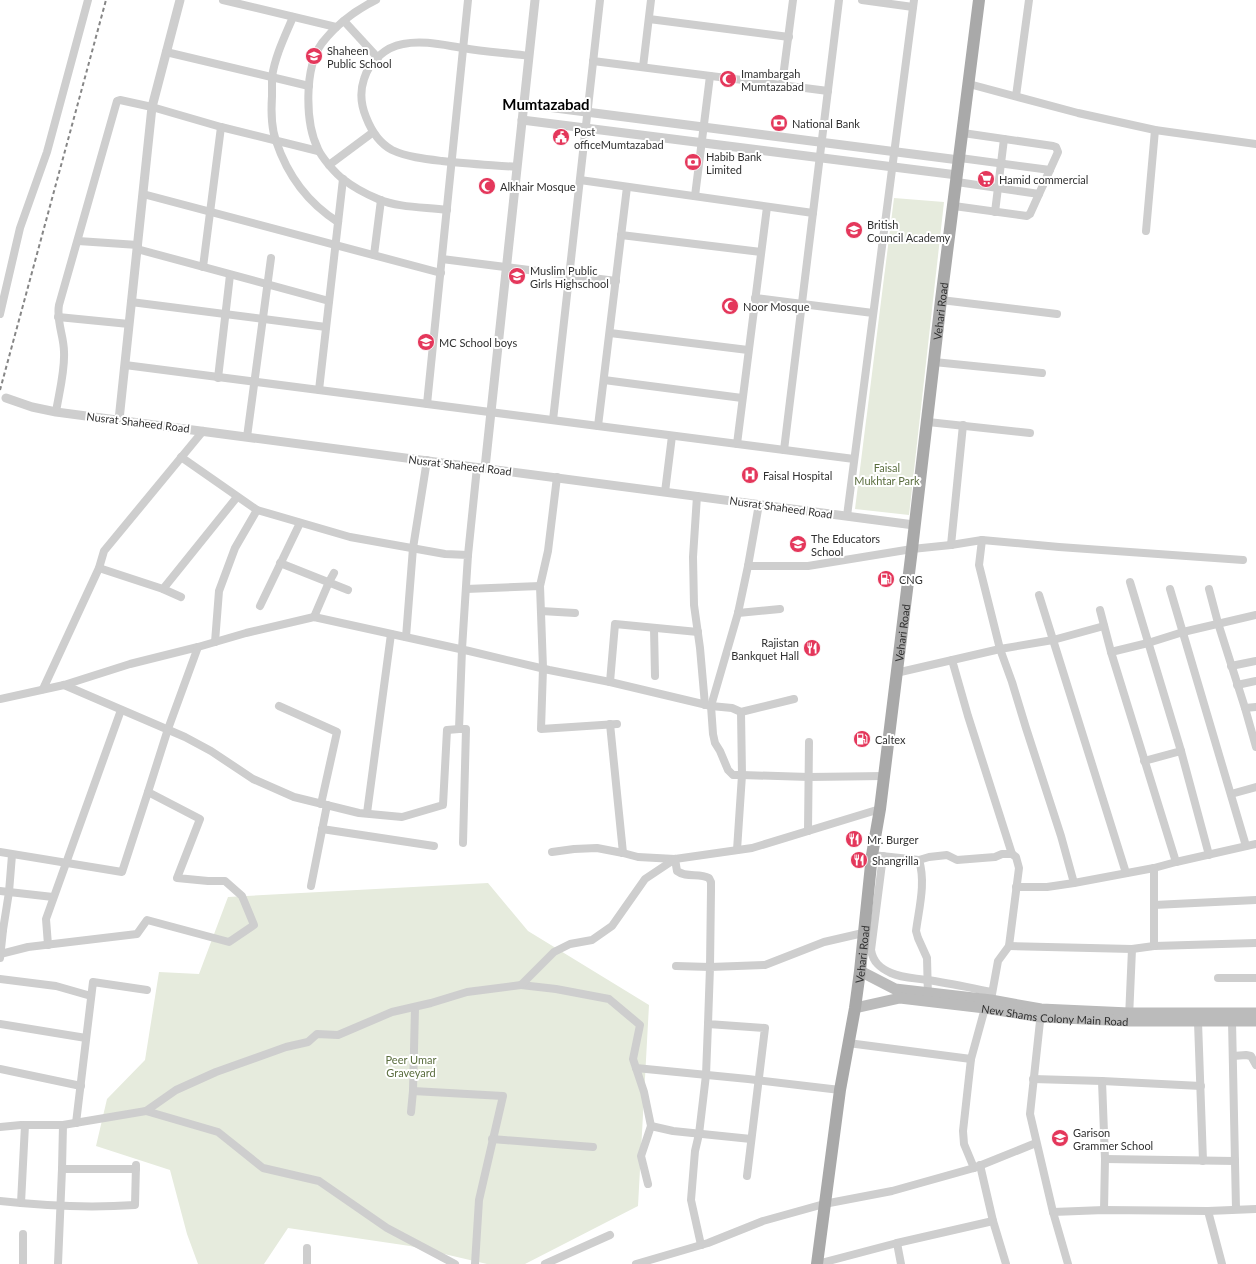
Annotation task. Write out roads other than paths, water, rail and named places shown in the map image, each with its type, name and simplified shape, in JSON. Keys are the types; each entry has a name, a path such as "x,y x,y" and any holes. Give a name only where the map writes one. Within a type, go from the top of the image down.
{"main road":[{"name":"Vehari Road","path":"817,1264 840,1090 855,1008 863,933 878,855 880,809 896,673 979,0"},
{"name":"New Shams Colony Main Road","path":"860,971 895,989 928,998"},
{"name":"New Shams Colony Main Road","path":"855,1008 900,998 928,998 989,1002 1041,1013 1198,1022 1256,1021"},
{"name":"New Shams Colony Main Road","path":"1129,1017 1256,1013"}],"street":[{"path":"0,314 20,228 47,152 88,0"},
{"path":"119,420 152,107 180,0"},
{"path":"223,0 336,27"},
{"path":"376,0 362,4 336,27 322,44 314,61 308,86 308,101 310,124 318,150 329,165 343,179 364,192 381,200 447,210"},
{"path":"428,404 468,0"},
{"path":"459,728 468,555 490,412 518,167 535,0"},
{"path":"553,420 600,0"},
{"path":"643,67 651,0"},
{"path":"782,86 793,0"},
{"path":"784,450 839,0"},
{"path":"846,516 913,3 862,0"},
{"path":"1016,96 1029,0"},
{"path":"293,17 281,45 272,77 271,111 276,141 289,172 298,184 322,211 338,222"},
{"path":"649,19 789,37"},
{"path":"344,21 378,58"},
{"path":"518,167 422,159 405,155 391,149 372,132 363,112 361,92 362,83 366,72 373,62 387,50 401,44 416,42 440,44 529,56"},
{"path":"166,52 308,86"},
{"path":"594,61 828,91"},
{"path":"695,196 710,76"},
{"path":"969,84 1078,113 1155,130 1256,144"},
{"path":"56,412 64,354 62,333 58,317 59,305 117,101 120,100 152,107 221,127 318,150"},
{"path":"524,104 894,152 1050,170"},
{"path":"522,120 892,167 957,178 998,188 1039,194"},
{"path":"203,267 221,127"},
{"path":"1146,231 1155,130"},
{"path":"329,165 372,132"},
{"path":"954,206 1027,216 1030,214 1058,152 1056,147 963,133"},
{"path":"995,212 1004,139"},
{"path":"318,390 343,179"},
{"path":"580,180 813,213"},
{"path":"598,426 627,187"},
{"path":"143,194 441,273"},
{"path":"374,255 381,200"},
{"path":"736,444 767,207"},
{"path":"622,235 761,252"},
{"path":"78,241 137,247 230,275 329,301"},
{"path":"247,437 271,258"},
{"path":"442,258 616,281"},
{"path":"218,378 230,275"},
{"path":"755,298 873,313"},
{"path":"941,300 1057,314"},
{"path":"131,302 326,327"},
{"path":"58,317 129,324"},
{"path":"610,333 748,350"},
{"path":"934,362 1042,373"},
{"path":"125,366 854,459"},
{"path":"604,380 742,398"},
{"name":"Nusrat Shaheed Road","path":"6,398 32,407 56,412 914,524"},
{"path":"928,422 1030,433"},
{"path":"951,545 963,425"},
{"path":"43,689 99,568 104,551 203,431"},
{"path":"665,492 672,436"},
{"path":"181,457 257,510 350,537 445,554 468,555"},
{"path":"406,637 413,548 427,460"},
{"path":"557,477 548,551 540,586 543,668 541,728 613,724 623,853"},
{"path":"163,589 237,496"},
{"path":"697,496 693,557 694,605 713,734 715,743 728,770 732,775 809,777 884,776"},
{"path":"708,705 738,613 748,566 758,504"},
{"path":"215,642 219,590 235,548 257,510"},
{"path":"260,606 300,523"},
{"path":"982,540 979,565 1000,649 1061,836 1074,883"},
{"path":"748,566 808,566 912,548 951,545 982,540 1243,560"},
{"path":"280,563 348,590"},
{"path":"99,568 163,589 181,597"},
{"path":"314,617 334,573"},
{"path":"1130,582 1181,751 1210,855"},
{"path":"466,589 540,586"},
{"path":"1170,589 1246,846"},
{"path":"1209,589 1218,624 1256,747"},
{"path":"1039,595 1126,873"},
{"path":"738,613 780,609"},
{"path":"1100,610 1111,652 1176,862"},
{"path":"541,611 574,613"},
{"path":"1111,652 1148,643 1183,632 1256,615"},
{"path":"0,699 64,685 130,664 246,633 314,617 708,705 732,708 741,712 794,699"},
{"path":"610,682 615,624 698,632"},
{"path":"896,673 1000,649 1053,640 1104,626"},
{"path":"654,628 655,676"},
{"path":"367,813 391,634"},
{"path":"0,852 122,872 168,729 198,647"},
{"path":"952,660 968,716 1012,854 1016,856 1019,868 1009,946 998,961 989,1002 971,1059 963,1131 964,1144 977,1167 1006,1264"},
{"path":"1231,666 1256,661"},
{"path":"1237,685 1256,681"},
{"path":"64,685 168,729 211,751 253,779 294,796 367,813 402,817 443,805 447,730 459,728 466,729 463,843"},
{"path":"279,706 337,732 324,804 322,829 311,886"},
{"path":"1245,708 1256,707"},
{"path":"48,945 46,919 121,710"},
{"path":"737,850 742,775 741,712"},
{"path":"808,831 809,742"},
{"path":"1144,761 1181,751"},
{"path":"1231,794 1256,787"},
{"path":"0,954 28,947 137,934 147,920 230,942 254,925 242,896 225,881 177,878 200,819 148,792"},
{"path":"552,852 597,848 638,857 675,859 752,848 880,809"},
{"path":"322,829 434,846"},
{"path":"1016,887 1047,887 1074,883 1154,868 1256,844"},
{"path":"989,1002 928,980 903,977 891,973 875,962 872,957 871,950 878,855 919,860 929,856 947,855 956,860 995,858 1002,854 1012,854"},
{"path":"0,958 4,891 12,855"},
{"path":"675,859 677,871 681,874 705,876 709,878 711,882 710,967 706,1075 699,1134 695,1151 691,1200 701,1245"},
{"path":"521,985 554,952 570,944 592,940 612,926 645,879 675,859"},
{"path":"919,860 923,880 916,931 927,958 928,998"},
{"path":"1154,868 1154,946"},
{"path":"4,891 54,897"},
{"path":"1154,905 1256,900"},
{"path":"676,966 710,967 765,965 824,942 863,933"},
{"path":"1009,946 1132,949 1154,946 1256,943"},
{"path":"1129,1017 1132,949"},
{"path":"1218,978 1256,978"},
{"path":"0,979 56,986 91,996"},
{"path":"76,1123 93,982 147,990"},
{"path":"146,1112 176,1090 216,1072 286,1047 308,1042 318,1034 338,1035 392,1012 415,1008 467,992 521,985 556,988 609,999 640,1025 633,1059 644,1092 651,1126 641,1156 648,1184"},
{"path":"411,1112 415,1008"},
{"path":"1041,1013 1030,1114 1053,1212 1068,1264"},
{"path":"1232,1021 1236,1209"},
{"path":"1198,1022 1203,1161"},
{"path":"0,1024 86,1038"},
{"path":"708,1024 765,1028 747,1176"},
{"path":"848,1043 971,1059"},
{"path":"1233,1056 1251,1056 1256,1065"},
{"path":"636,1068 840,1090"},
{"path":"0,1069 81,1086"},
{"path":"1033,1079 1201,1086"},
{"path":"1102,1081 1105,1160 1104,1210"},
{"path":"413,1091 503,1096 479,1200 475,1264"},
{"path":"0,1127 25,1125 63,1125 146,1112 218,1132 263,1168 319,1181 387,1228 455,1264"},
{"path":"21,1204 25,1125"},
{"path":"58,1264 63,1125"},
{"path":"651,1126 673,1131 752,1139"},
{"path":"492,1139 592,1147"},
{"path":"636,1264 701,1245 763,1221 824,1204 892,1191 977,1167 1036,1143"},
{"path":"1105,1160 1235,1161"},
{"path":"0,1202 60,1206 109,1207 135,1205 136,1166 62,1169"},
{"path":"1053,1212 1104,1210 1208,1211 1256,1209"},
{"path":"1208,1211 1222,1264"},
{"path":"817,1264 897,1242 993,1221"},
{"path":"23,1234 23,1264"},
{"path":"545,1264 610,1235"},
{"path":"897,1242 901,1264"},
{"path":"307,1248 307,1264"}],"railway":[{"path":"0,390 106,0"}],"place":[{"name":"Shaheen Public School","path":"314,56"},
{"name":"Imambargah Mumtazabad","path":"728,79"},
{"name":"National Bank","path":"779,123"},
{"name":"Post officeMumtazabad","path":"561,137"},
{"name":"Habib Bank Limited","path":"693,162"},
{"name":"Hamid commercial","path":"986,179"},
{"name":"Alkhair Mosque","path":"487,186"},
{"name":"British Council Academy","path":"854,230"},
{"name":"Muslim Public Girls Highschool","path":"517,276"},
{"name":"Noor Mosque","path":"730,306"},
{"name":"MC School boys","path":"426,342"},
{"name":"Faisal Hospital","path":"750,475"},
{"name":"The Educators School","path":"798,544"},
{"name":"CNG","path":"886,579"},
{"name":"Rajistan Bankquet Hall","path":"812,648"},
{"name":"Caltex","path":"862,739"},
{"name":"Mr. Burger","path":"854,839"},
{"name":"Shangrilla","path":"859,860"},
{"name":"Garison Grammer School","path":"1060,1138"}],"district":[{"name":"Mumtazabad","path":"546,104"}],"park label":[{"name":"Faisal Mukhtar Park","path":"887,473"},
{"name":"Peer Umar Graveyard","path":"411,1065"}]}
